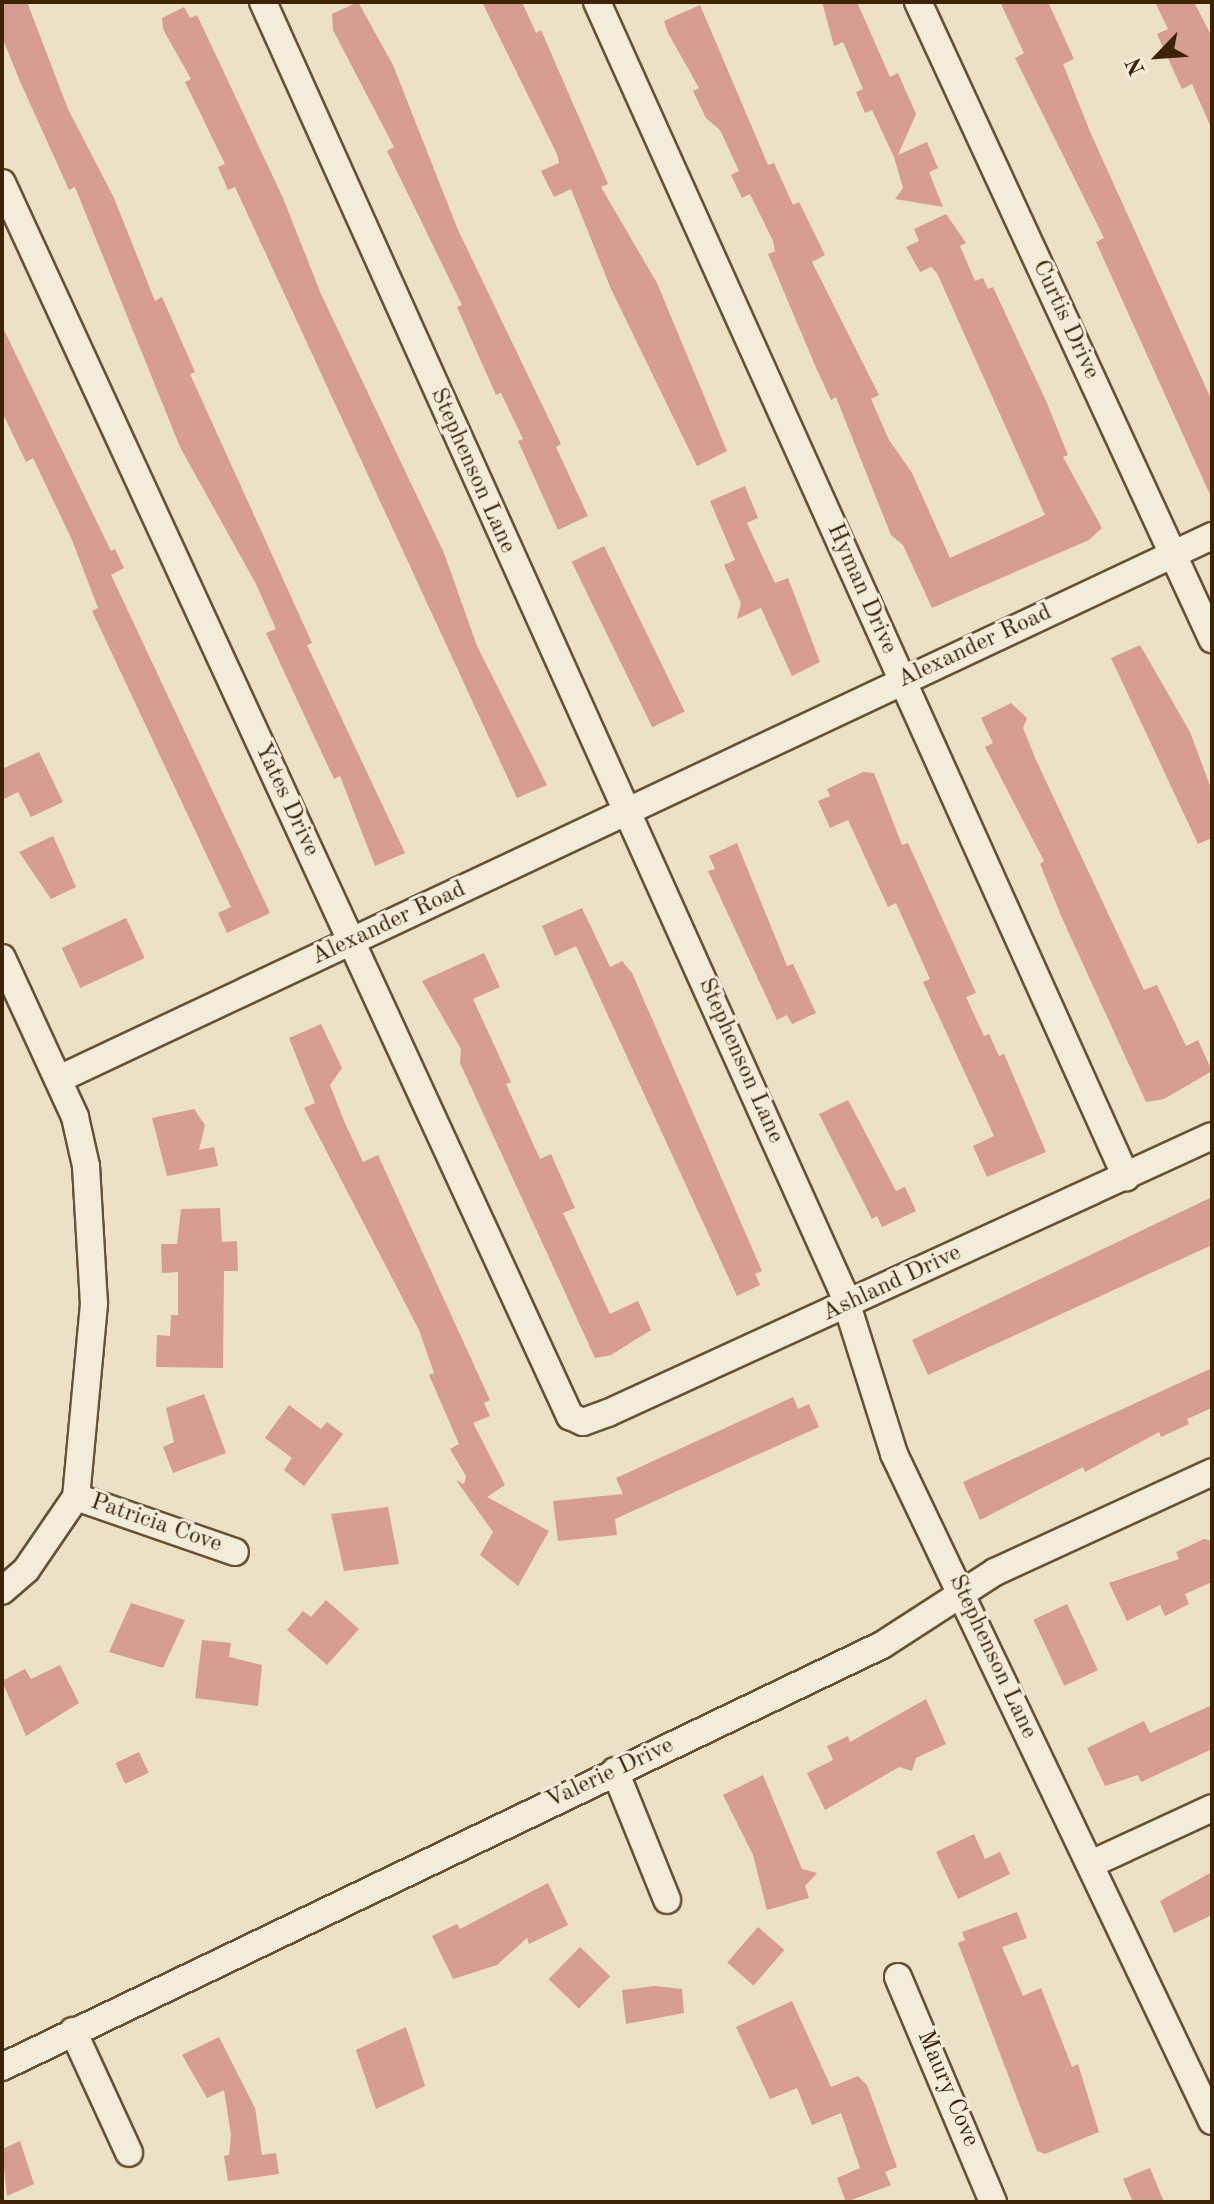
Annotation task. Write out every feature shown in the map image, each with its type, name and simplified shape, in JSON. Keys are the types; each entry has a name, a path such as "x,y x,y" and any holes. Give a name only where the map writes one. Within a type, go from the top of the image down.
{"street":[{"name":"Stephenson Lane","path":"263,2 847,1303 894,1454 1212,2121"},
{"name":"Hyman Drive","path":"597,2 1126,1177"},
{"name":"Curtis Drive","path":"918,2 1212,639"},
{"name":"Yates Drive","path":"2,183 570,1416"},
{"name":"Alexander Road","path":"59,1079 1212,536"},
{"path":"2,958 59,1079 86,1166 92,1236 90,1377 76,1497 26,1570 2,1591"},
{"name":"Ashland Drive","path":"570,1416 583,1422 608,1413 1212,1136"},
{"name":"Valerie Drive","path":"2,2067 882,1645 995,1572 1212,1472"},
{"name":"Patricia Cove","path":"76,1497 235,1552"},
{"path":"615,1771 667,1900"},
{"path":"1091,1864 1212,1808"},
{"name":"Maury Cove","path":"898,1977 993,2202"},
{"path":"73,2031 129,2153"}],"building":[{"path":"2,2 27,2 68,109 114,198 155,301 162,297 195,372 190,374 312,643 307,645 405,853 375,866 340,776 334,779 266,633 276,629 256,584 180,447 75,187 69,190 19,79 2,37"},
{"path":"358,2 393,65 458,230 561,444 556,447 588,516 558,530 518,441 523,439 501,393 496,395 457,307 462,305 387,151 394,147 333,30 332,14"},
{"path":"482,2 522,2 536,33 541,30 608,184 601,187 657,283 727,451 697,466 611,289 571,189 554,197 541,171 559,163 557,154"},
{"path":"822,2 857,2 890,77 898,73 916,114 898,155 927,142 938,168 929,172 943,207 895,199 903,188 894,157 872,110 865,113 856,92 863,89 843,42 834,46"},
{"path":"1000,2 1048,2 1074,59 1063,64 1091,134 1212,401 1212,499 1096,242 1104,238 1015,58 1024,53"},
{"path":"1155,2 1194,2 1212,37 1212,130 1192,84 1182,89 1157,34 1168,29"},
{"path":"700,5 768,165 774,163 793,205 799,202 825,255 812,262 879,395 871,399 889,440 912,473 950,558 1045,515 937,273 931,267 920,272 906,247 919,241 914,229 946,214 966,243 960,246 975,281 983,278 988,289 993,287 1046,401 1068,455 1063,457 1102,528 1089,540 932,608 903,545 891,535 836,397 831,400 817,370 768,254 775,251 773,241 750,194 742,198 731,175 739,171 720,130 706,118 693,91 699,88 668,33 664,21"},
{"path":"184,7 190,18 197,15 283,198 321,294 444,553 477,646 547,785 517,798 235,187 228,190 218,167 225,164 185,82 191,79 163,29 162,18"},
{"path":"2,326 111,551 115,549 124,568 111,575 270,913 227,933 218,913 231,907 92,611 98,608 72,540 33,458 26,462 2,412"},
{"path":"745,486 758,518 747,523 775,583 788,578 820,662 792,676 761,608 737,619 741,603 724,565 735,560 710,501"},
{"path":"604,546 685,711 652,727 572,562"},
{"path":"1140,645 1190,732 1212,791 1212,838 1198,844 1111,658"},
{"path":"1011,703 1027,718 1023,728 1036,760 1144,990 1157,985 1186,1046 1198,1040 1212,1071 1164,1099 1146,1102 1062,918 1040,864 1044,861 985,747 993,743 981,718"},
{"path":"39,752 63,802 31,817 18,792 2,800 2,769"},
{"path":"863,772 874,773 902,845 908,843 976,993 966,997 984,1036 989,1034 999,1056 1004,1054 1046,1152 987,1177 973,1146 994,1136 923,982 930,979 896,903 888,907 848,820 830,828 818,801 830,796 827,789"},
{"path":"53,836 76,887 51,899 19,852"},
{"path":"737,843 787,966 793,964 816,1013 792,1024 787,1015 777,1020 708,871 715,869 709,856"},
{"path":"582,908 610,967 622,961 632,973 762,1271 755,1274 760,1285 737,1296 576,946 555,956 542,926"},
{"path":"126,918 145,958 80,988 62,948"},
{"path":"484,953 500,987 473,999 511,1082 506,1084 540,1159 551,1154 575,1208 563,1213 610,1314 638,1301 651,1330 611,1355 595,1358 460,1063 461,1049 422,981"},
{"path":"321,1024 342,1068 330,1085 344,1121 363,1162 378,1155 490,1400 484,1403 490,1416 473,1423 505,1485 487,1497 549,1531 518,1586 480,1555 493,1532 456,1480 464,1484 466,1476 450,1449 459,1444 429,1375 434,1373 419,1330 304,1108 315,1103 289,1038"},
{"path":"848,1100 896,1191 905,1187 916,1211 882,1227 877,1216 872,1219 819,1114"},
{"path":"194,1109 205,1125 199,1150 214,1147 218,1166 167,1176 152,1118"},
{"path":"1212,1197 1212,1245 928,1375 912,1340"},
{"path":"220,1208 222,1242 237,1241 238,1271 224,1271 223,1368 156,1367 157,1335 170,1336 171,1315 178,1315 178,1272 162,1273 161,1244 177,1244 181,1209"},
{"path":"1212,1368 1212,1408 1187,1419 1189,1424 1161,1437 1159,1432 1085,1472 1083,1467 980,1520 963,1482"},
{"path":"204,1394 226,1453 173,1473 163,1447 174,1442 166,1408"},
{"path":"793,1397 798,1409 809,1404 819,1427 615,1519 617,1535 558,1541 553,1501 623,1494 616,1478"},
{"path":"289,1405 321,1429 327,1422 343,1434 304,1486 284,1470 292,1458 265,1438"},
{"path":"388,1507 399,1564 344,1571 331,1514"},
{"path":"1204,1539 1212,1541 1212,1582 1185,1594 1189,1604 1165,1616 1160,1605 1127,1621 1109,1583 1179,1559 1176,1552"},
{"path":"326,1600 359,1629 327,1665 287,1630 303,1611 311,1617"},
{"path":"131,1603 185,1620 163,1668 109,1652"},
{"path":"1067,1604 1098,1670 1064,1686 1033,1620"},
{"path":"202,1640 231,1643 229,1657 262,1665 258,1706 195,1698"},
{"path":"60,1665 79,1703 26,1736 2,1681 25,1669 31,1679"},
{"path":"926,1699 946,1744 916,1758 912,1771 899,1767 825,1810 807,1773 833,1760 827,1746 848,1736 850,1742"},
{"path":"1212,1705 1212,1749 1141,1782 1138,1775 1105,1786 1087,1748 1144,1721 1150,1733"},
{"path":"139,1752 149,1773 125,1784 115,1763"},
{"path":"763,1775 802,1869 817,1873 805,1886 809,1898 767,1910 753,1855 723,1795"},
{"path":"974,1834 985,1859 1000,1852 1010,1874 958,1899 936,1852"},
{"path":"1212,1872 1212,1915 1174,1933 1160,1901"},
{"path":"548,1883 568,1925 529,1944 527,1938 497,1965 453,1979 432,1936 457,1924 460,1929"},
{"path":"1017,1912 1027,1938 1002,1947 1023,1996 1041,1988 1072,2067 1078,2064 1099,2132 1045,2154 1037,2151 958,1943 965,1940 962,1932"},
{"path":"758,1927 784,1950 754,1985 727,1962"},
{"path":"580,1947 610,1976 579,2009 549,1979"},
{"path":"655,1986 682,1989 684,2013 626,2024 622,1990"},
{"path":"792,2001 831,2087 858,2076 867,2085 897,2167 885,2172 891,2185 846,2202 837,2178 860,2168 841,2113 812,2125 797,2088 770,2099 736,2027"},
{"path":"406,2027 425,2086 376,2109 356,2050"},
{"path":"219,2037 255,2108 262,2155 276,2153 279,2174 228,2181 224,2156 229,2155 231,2135 224,2090 207,2098 182,2055"},
{"path":"20,2141 34,2184 7,2196 2,2149"},
{"path":"1150,2168 1164,2202 1133,2202 1123,2179"}]}
